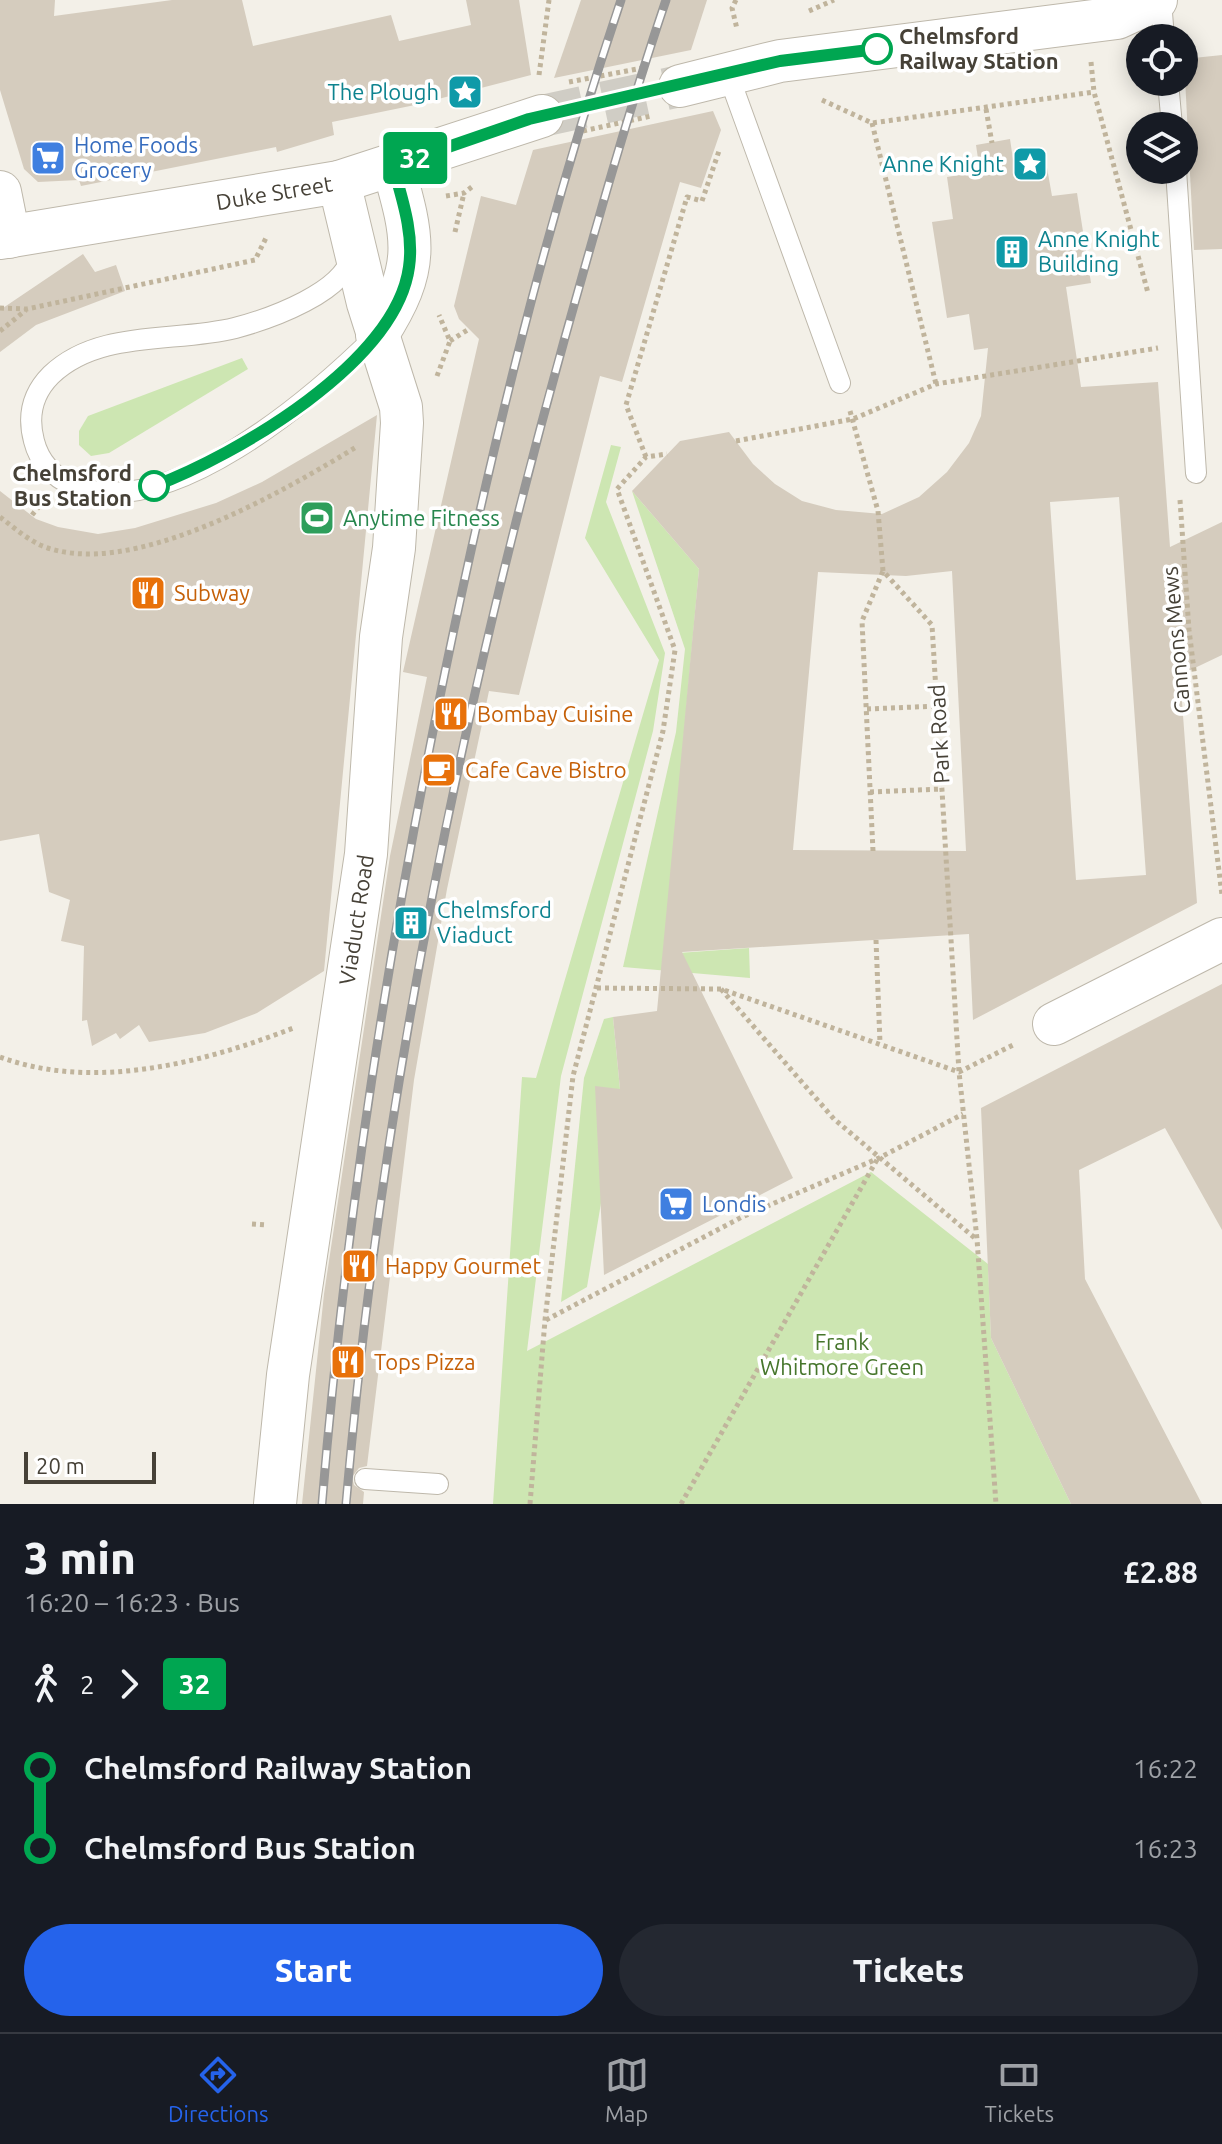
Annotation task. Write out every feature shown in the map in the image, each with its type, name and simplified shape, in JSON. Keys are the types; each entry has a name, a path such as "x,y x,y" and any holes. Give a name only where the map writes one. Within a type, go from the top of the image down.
{"street":[{"path":"664,89 780,61 1117,18 1159,0"},
{"name":"Duke Street","path":"4,238 339,182 536,117"},
{"path":"377,335 399,301 409,269 411,239 393,166"},
{"name":"Viaduct Road","path":"286,1483 288,1375 366,854 381,637 394,548 402,423 401,407 377,335 339,182"},
{"path":"0,192 4,238"},
{"path":"1054,1024 1222,939"}],"lane":[{"path":"1159,0 1162,24"},
{"path":"728,74 840,383"},
{"path":"1177,184 1196,473"},
{"path":"353,238 351,260 339,280 312,298 235,328 124,342 66,361 39,386 31,410 34,441 44,464 61,480 84,490 116,492 154,486 203,467 282,420 333,378 377,335"},
{"path":"365,1479 438,1484"}],"path":[{"path":"536,117 549,0"},
{"path":"734,23 732,8 736,0"},
{"path":"1089,46 1094,92 1151,302"},
{"path":"567,83 664,89"},
{"path":"580,132 664,89"},
{"path":"936,384 872,123 1094,92"},
{"path":"986,109 992,143"},
{"path":"646,457 626,405 687,197 702,201 721,144"},
{"path":"0,308 27,309 255,260 267,234"},
{"path":"0,331 27,309"},
{"path":"450,341 469,329"},
{"path":"1159,332 1165,358"},
{"path":"736,441 853,419 936,384 1163,347"},
{"path":"853,419 878,511 883,571 862,621 873,851"},
{"path":"530,1504 545,1320 573,1076 663,731 675,650 617,489 646,457 667,454"},
{"name":"Cannons Mews","path":"1179,490 1191,645 1218,889 1222,896"},
{"name":"Park Road","path":"883,571 932,625 959,1072 977,1239 996,1504"},
{"path":"867,709 938,706"},
{"path":"870,792 942,789"},
{"path":"876,940 880,1044"},
{"path":"597,988 721,989 959,1072 1054,1024"},
{"path":"721,989 834,1119 977,1239"},
{"path":"0,1057 58,1070 122,1072 226,1052 342,1009"},
{"path":"545,1320 742,1217 879,1158 963,1114"},
{"path":"681,1504 879,1158"}],"green space":[{"path":"242,358 248,369 109,453 91,456 79,445 79,431 88,416"},
{"name":"Frank Whitmore Green","path":"611,445 621,447 606,502 665,653 653,731 561,1076 527,1351 871,1172 988,1264 991,1338 1071,1504 493,1504 522,1077 536,1078 659,660 585,538"},
{"path":"632,491 699,569 664,954 749,948 750,978 623,967 676,732 685,649"},
{"path":"613,1017 620,1089 587,1287 561,1302 584,1078 604,1019"}],"building":[{"path":"0,0 55,0 54,16 172,0 242,0 253,46 391,15 399,41 471,25 466,0 519,0 531,75 415,105 332,122 334,135 277,152 276,147 81,186 79,180 38,182 24,169 0,90"},
{"path":"581,0 707,0 691,50 554,78"},
{"path":"1222,55 1222,249 1194,250 1191,184 1198,184 1198,112 1187,112 1186,96 1198,96 1198,58"},
{"name":"Chelmsford Viaduct","path":"713,111 721,130 701,188 680,182 622,382 600,376 519,695 489,691 447,889 414,1080 367,1466 359,1468 352,1477 354,1485 364,1492 363,1504 302,1504 324,1294 390,856 427,677 403,672 479,339 459,319 454,306 481,196 516,205 533,150"},
{"path":"1010,139 1014,166 1046,162 1052,196 1077,193 1091,283 1066,287 1081,387 1158,382 1170,547 1222,522 1222,655 1180,675 1197,903 973,1020 969,934 682,952 793,1178 604,1275 595,1086 620,1089 613,1017 657,1011 699,569 632,491 680,441 729,432 753,464 775,484 802,501 836,510 882,514 919,497 947,472 969,443 981,416 988,348 974,350 969,314 947,318 932,222 953,219 947,177 980,172 976,145","holes":["1119,497 1146,875 1076,880 1050,502","952,571 966,851 793,850 818,572 906,576"]},
{"path":"83,254 95,272 116,265 125,291 36,325 0,352 0,310"},
{"path":"377,415 324,971 257,1013 205,1033 149,1042 139,1025 120,1039 116,1033 92,1046 87,1020 82,1021 84,946 61,941 70,900 49,892 39,834 0,841 0,491 36,519 58,527 98,534 135,528 216,503 262,482"},
{"path":"1222,984 1222,1230 1165,1128 1079,1170 1085,1279 1202,1504 1071,1504 991,1338 981,1108"}],"tunnel":[{"path":"542,116 680,86"}],"railway":[{"path":"322,1504 356,1190 387,982 424,775 482,502 523,333 569,166 621,0"},
{"path":"346,1504 361,1357 402,1063 457,773 490,628 564,341 625,127 666,0"}],"bus line":[{"name":"32","path":"154,486 203,467 282,420 333,378 377,335 399,301 409,269 411,239 393,166 529,119 780,61 877,49"}],"place":[{"name":"Chelmsford Railway Station","path":"877,49"},
{"name":"The Plough","path":"465,92"},
{"name":"Home Foods Grocery","path":"48,158"},
{"name":"Anne Knight","path":"1030,164"},
{"name":"Anne Knight Building","path":"1012,252"},
{"name":"Chelmsford Bus Station","path":"154,486"},
{"name":"Anytime Fitness","path":"317,518"},
{"name":"Subway","path":"148,593"},
{"name":"Bombay Cuisine","path":"451,714"},
{"name":"Cafe Cave Bistro","path":"439,770"},
{"name":"Chelmsford Viaduct","path":"411,923"},
{"name":"Londis","path":"676,1204"},
{"name":"Happy Gourmet","path":"359,1266"},
{"name":"Tops Pizza","path":"348,1362"}]}
